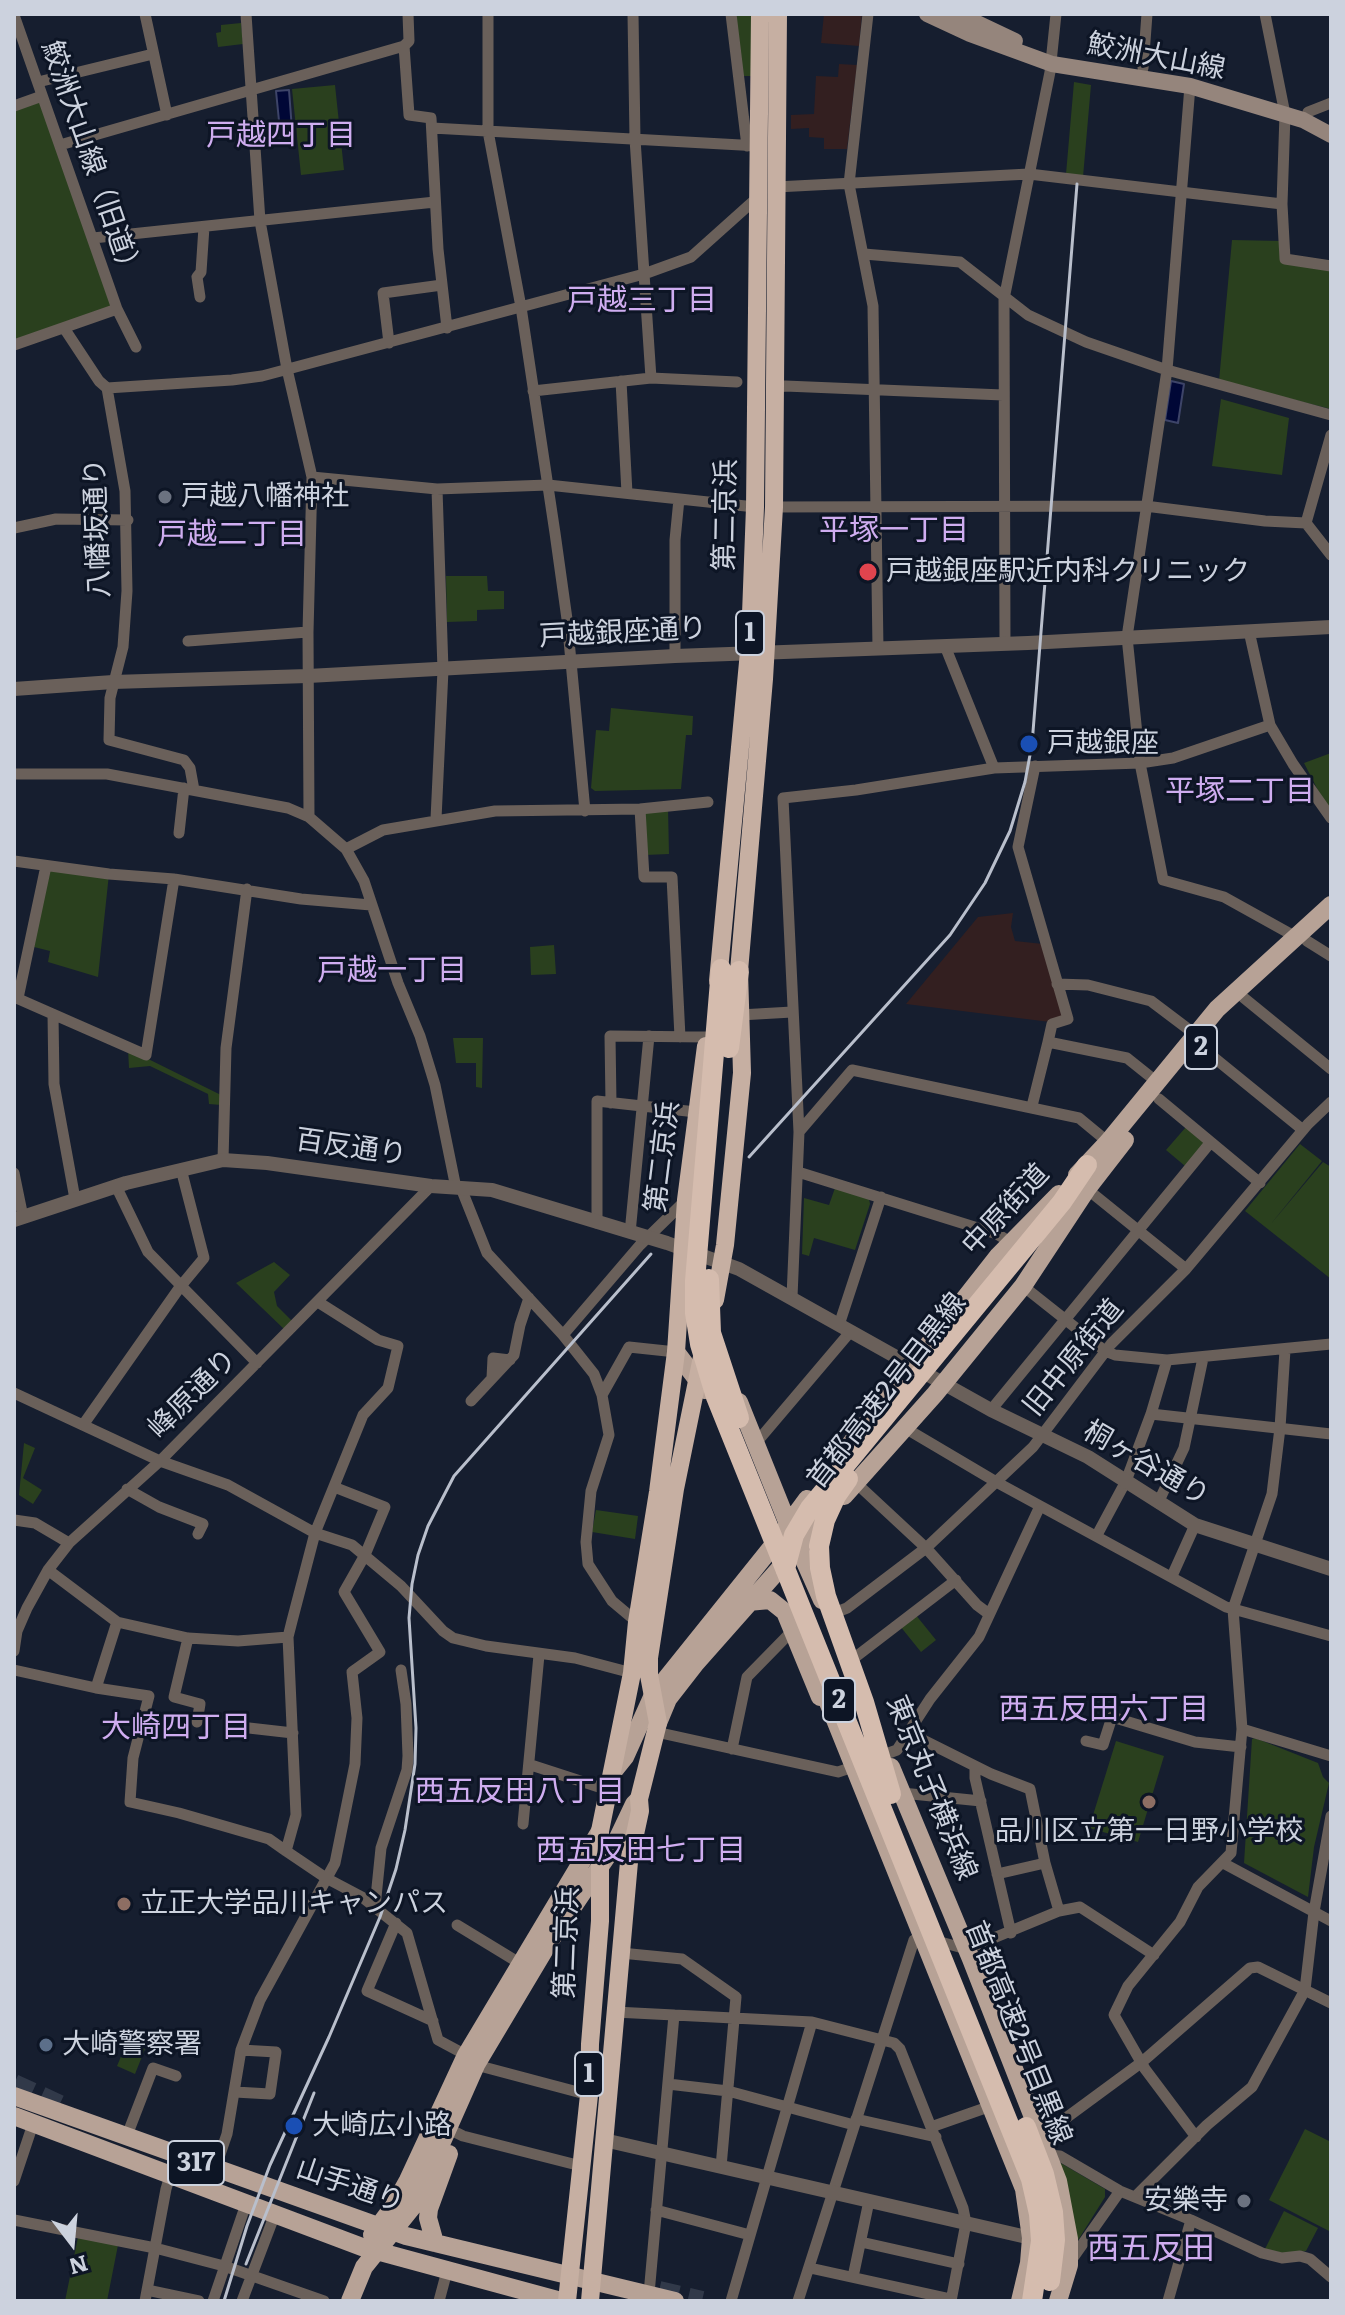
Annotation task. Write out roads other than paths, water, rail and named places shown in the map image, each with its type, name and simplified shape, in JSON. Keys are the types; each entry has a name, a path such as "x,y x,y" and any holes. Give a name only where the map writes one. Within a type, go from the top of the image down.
{"highway":[{"name":"第二京浜","path":"758,654 755,507 759,196 753,146 759,80 760,14"},
{"name":"第二京浜","path":"567,2301 589,2095 598,1949 600,1831 632,1673 676,1352 681,1248 696,1112 708,1037 730,970 774,507 778,14"},
{"name":"第二京浜","path":"592,2282 629,1862 640,1811 639,1799 657,1728 649,1675 650,1652 675,1489 722,1262 742,1073 740,1015 730,970"},
{"name":"首都高速2号目黒線","path":"730,970 695,1281 696,1325 716,1397 925,1931"},
{"name":"首都高速2号目黒線","path":"718,1088 708,1283 714,1345 738,1414 897,1793"},
{"name":"首都高速2号目黒線","path":"1032,2301 1041,2241 1035,2194 1010,2122 808,1659 790,1612 785,1571 794,1535 810,1508 1015,1275 1087,1165"},
{"name":"首都高速2号目黒線","path":"1046,2301 1055,2240 1053,2212 1044,2174 897,1793 821,1578 819,1557 822,1529 842,1487 1087,1189"},
{"name":"1","path":"590,2301 592,2282"}],"main road":[{"name":"鮫洲大山線","path":"927,14 970,34 1052,59 1308,112 1331,123"},
{"name":"鮫洲大山線","path":"958,14 1052,59 1191,76 1284,108 1331,135"},
{"name":"中原街道","path":"1198,1041 1244,998 1331,905"},
{"name":"中原街道","path":"1087,1189 1198,1041 1217,1009 1301,939 1331,919"},
{"name":"中原街道","path":"610,1781 625,1757 653,1695 912,1365 1010,1242 1158,1091"},
{"name":"2","path":"657,1728 668,1699 696,1663 944,1383 1015,1275"},
{"name":"東京丸子横浜線","path":"713,1307 723,1362 788,1524 849,1662 886,1754 897,1793 967,1949 1049,2155 1065,2216 1069,2265 1058,2301"},
{"name":"2","path":"676,1352 697,1379 721,1424 853,1767 925,1931 1024,2189 1031,2238 1020,2301"},
{"name":"東京丸子横浜線","path":"829,1514 822,1553 822,1576 829,1615"},
{"path":"748,1602 775,1602 785,1612 842,1753 853,1767"},
{"path":"650,1652 663,1664 677,1663"},
{"path":"339,2301 352,2264 385,2229 414,2205 449,2129 471,2060 614,1846 639,1799"},
{"path":"385,2229 393,2207 521,1964 600,1831"},
{"path":"573,1908 586,1901 593,1904 598,1949"},
{"name":"山手通り","path":"14,2096 385,2229 675,2301"},
{"name":"山手通り","path":"14,2116 369,2248 561,2301"},
{"path":"435,2243 428,2218 429,2209 454,2140 449,2129"},
{"path":"350,2301 369,2248"}],"street":[{"path":"145,14 167,115"},
{"path":"246,14 260,221 287,369 312,477 308,632 309,817"},
{"path":"60,145 404,46 409,41 408,14"},
{"path":"488,14 488,131 521,307 548,485 571,661 585,811"},
{"path":"633,14 635,139 651,378"},
{"path":"432,128 753,146 731,14"},
{"path":"868,14 849,184 873,306 878,649"},
{"path":"1005,644 1004,299 1052,59 1056,14"},
{"path":"1143,68 1147,14"},
{"path":"1265,14 1284,108 1282,204 1285,259 1331,266"},
{"name":"鮫洲大山線（旧道）","path":"14,15 117,309 14,345"},
{"path":"404,46 409,115 431,118 447,328"},
{"path":"38,82 153,54"},
{"path":"740,80 759,80"},
{"path":"1190,86 1167,370 1127,637 1140,763 1163,880 1224,897 1331,956"},
{"path":"14,106 42,96"},
{"path":"1308,112 1331,103"},
{"path":"776,187 1029,174 1282,204"},
{"path":"107,388 232,380 287,369 644,274 691,257 759,196"},
{"path":"93,238 435,202"},
{"path":"200,297 197,277 201,272 204,227"},
{"path":"864,254 960,262 1028,315 1073,336 1167,370 1331,415"},
{"path":"389,343 383,293 442,285"},
{"path":"117,309 136,347"},
{"name":"八幡坂通り","path":"64,328 99,381 107,388 120,449 128,520 123,647 113,682 109,740 184,760 190,768 189,789"},
{"path":"533,391 651,378 737,382"},
{"path":"621,381 627,493"},
{"path":"775,388 1003,395"},
{"path":"1306,523 1331,435"},
{"path":"312,477 437,489 548,485 755,507"},
{"path":"436,819 443,670 437,489"},
{"path":"675,656 675,540 679,499"},
{"path":"774,507 1145,506 1306,523 1331,555"},
{"path":"14,528 56,519 128,520"},
{"name":"戸越銀座通り","path":"14,689 1331,627"},
{"path":"1249,631 1270,725 1331,818"},
{"path":"188,641 308,632"},
{"path":"945,646 994,768"},
{"path":"792,1297 799,1127 783,798 994,768 1140,763 1173,758 1270,725"},
{"path":"1032,1106 1052,1024 1068,1019 1018,847 1035,766"},
{"path":"14,774 107,774 288,808 309,817 346,849 364,881 432,1073 458,1188 487,1253 563,1335 594,1374 602,1395 609,1435 591,1491 586,1534 588,1564 597,1583 612,1601 637,1622"},
{"path":"179,833 189,789"},
{"path":"346,849 383,830 495,811 640,809 708,802"},
{"path":"640,809 644,877 672,877 680,1037"},
{"path":"14,861 174,879 301,899 371,905"},
{"path":"46,866 16,998 146,1055 174,879"},
{"path":"223,1160 226,1048 247,889"},
{"path":"1057,984 1088,985 1151,1001 1303,1130"},
{"path":"1244,998 1331,1069"},
{"path":"740,1015 792,1012"},
{"path":"53,1014 54,1084 75,1199"},
{"path":"611,1103 610,1036 708,1037"},
{"path":"630,1233 649,1036"},
{"path":"1048,1042 1127,1058 1210,1143 1260,1183"},
{"path":"799,1127 852,1070 1079,1118 1108,1142"},
{"path":"597,1223 597,1101 696,1112"},
{"name":"旧中原街道","path":"829,1615 847,1608 926,1548 998,1483 1033,1447 1105,1351 1186,1269 1303,1130 1331,1102"},
{"path":"991,1410 1210,1143"},
{"name":"百反通り","path":"18,1218 116,1186 181,1169 223,1160 267,1163 431,1186 492,1190 722,1262 792,1297"},
{"path":"83,1425 180,1287 204,1258 181,1169"},
{"path":"798,1172 997,1234 1010,1242"},
{"path":"14,1173 18,1218"},
{"path":"116,1186 148,1252 257,1363"},
{"name":"峰原通り","path":"14,1651 15,1632 48,1570 69,1543 160,1461 431,1186"},
{"path":"1087,1189 1186,1269"},
{"path":"756,1443 845,1328 881,1197"},
{"path":"563,1335 646,1238 686,1200"},
{"path":"1015,1275 1105,1351 1124,1356 1167,1360 1203,1358 1331,1344"},
{"name":"桐ヶ谷通り","path":"792,1297 991,1410 1088,1457 1195,1525 1331,1569"},
{"path":"471,1401 514,1355 529,1298"},
{"path":"286,1851 296,1815 288,1637 315,1533 363,1415 388,1388 398,1346 378,1340 318,1302"},
{"path":"602,1395 629,1347 676,1352"},
{"path":"1196,2137 1142,2062 1114,2015 1128,1986 1180,1922 1198,1887 1231,1853 1242,1729 1233,1609 1272,1494 1285,1350"},
{"path":"1158,1503 1178,1462 1192,1418 1203,1358"},
{"path":"1097,1535 1126,1481 1167,1360"},
{"path":"14,1393 160,1461 228,1485 315,1533 352,1545 401,1586 443,1631 462,1642 575,1658 632,1673"},
{"path":"1151,1414 1331,1434"},
{"path":"905,1428 998,1483 1233,1609 1331,1636"},
{"path":"855,1482 926,1548 989,1614"},
{"path":"215,2169 227,2134 241,2050 271,1977 335,1863 355,1764 357,1718 352,1672 380,1652 344,1592 365,1555 385,1507 334,1487"},
{"path":"127,1489 159,1507 203,1524 198,1534"},
{"path":"886,1754 897,1750 930,1699 979,1637 1005,1575 1040,1506"},
{"path":"14,1520 35,1523 69,1543"},
{"path":"1172,1576 1195,1525"},
{"path":"48,1570 117,1622 188,1638 238,1641 288,1637"},
{"path":"849,1662 956,1580"},
{"path":"96,1688 117,1622"},
{"path":"732,1749 747,1677 793,1630"},
{"path":"188,1638 174,1697 200,1704 197,1722"},
{"path":"523,1824 531,1765 539,1655"},
{"path":"14,1670 149,1696 133,1758 130,1802 269,1839 375,1907 407,1933 438,2040 471,2060 589,2095"},
{"path":"375,1907 381,1848 407,1770 406,1704 401,1670"},
{"path":"1086,1741 1103,1745 1112,1717 1195,1742 1241,1747"},
{"path":"249,1728 293,1733"},
{"path":"657,1728 732,1749 838,1772 853,1767"},
{"path":"1242,1729 1331,1756"},
{"path":"909,1733 975,1767 1030,1789 1045,1863 1059,1911"},
{"path":"531,1765 610,1781"},
{"path":"975,1767 1011,1933"},
{"path":"897,1793 981,1801"},
{"path":"1136,2196 1252,2087 1305,1990 1314,1912 1328,1848 1331,1816"},
{"path":"997,1874 1045,1863"},
{"path":"1223,1863 1331,1921"},
{"path":"798,2301 914,1940 925,1931 967,1949 1059,1911 1080,1907 1154,1955"},
{"path":"396,1923 367,1991 433,2021"},
{"path":"457,1925 521,1964"},
{"path":"621,1953 682,1959 736,1997 721,2167"},
{"path":"1040,2134 1142,2062 1250,1968 1258,1967 1331,2003"},
{"path":"615,2012 812,2022 881,2039 894,2043 900,2049 963,2208 966,2223 951,2300 810,2268"},
{"path":"649,2294 674,2015"},
{"path":"731,2301 812,2022"},
{"path":"235,2092 270,2094 276,2052 241,2050"},
{"path":"126,2138 153,2068 176,2076"},
{"path":"668,2084 728,2091 855,2122 934,2132 991,2106"},
{"path":"14,2181 33,2124"},
{"path":"449,2129 463,2136 581,2166"},
{"path":"604,2140 1031,2238"},
{"path":"1049,2155 1060,2156 1120,2191 1262,2253 1282,2258 1300,2256 1310,2259 1331,2277"},
{"path":"176,2156 169,2174 146,2295 199,2301"},
{"path":"1069,2265 1120,2191"},
{"path":"853,2277 869,2201"},
{"path":"213,2301 246,2204"},
{"path":"656,2210 750,2235"},
{"path":"242,2301 275,2214"},
{"path":"14,2220 155,2248 224,2266 324,2301"},
{"path":"1168,2301 1191,2220"},
{"path":"861,2242 959,2264"},
{"path":"439,2301 447,2271"}],"tunnel":[{"path":"14,2084 60,2105"},
{"path":"659,2291 702,2301"}],"railway":[{"path":"749,1157 950,935 985,883 1010,831 1025,782 1032,744 1077,184"},
{"path":"224,2301 270,2165 329,2037 380,1917 396,1869 415,1764 416,1728 409,1618 412,1584 428,1526 454,1476 651,1254"},
{"path":"246,2264 314,2093"}],"place":[{"name":"戸越八幡神社","path":"165,497"},
{"name":"戸越銀座駅近内科クリニック","path":"868,572"},
{"name":"戸越銀座","path":"1029,744"},
{"name":"品川区立第一日野小学校","path":"1149,1802"},
{"name":"立正大学品川キャンパス","path":"124,1904"},
{"name":"大崎警察署","path":"46,2045"},
{"name":"大崎広小路","path":"294,2126"},
{"name":"安樂寺","path":"1244,2201"}],"district":[{"name":"戸越四丁目","path":"281,136"},
{"name":"戸越三丁目","path":"642,301"},
{"name":"平塚一丁目","path":"894,531"},
{"name":"戸越二丁目","path":"232,535"},
{"name":"平塚二丁目","path":"1240,792"},
{"name":"戸越一丁目","path":"392,971"},
{"name":"西五反田六丁目","path":"1104,1710"},
{"name":"大崎四丁目","path":"176,1728"},
{"name":"西五反田八丁目","path":"520,1792"},
{"name":"西五反田七丁目","path":"641,1851"},
{"name":"西五反田","path":"1151,2250"}]}
